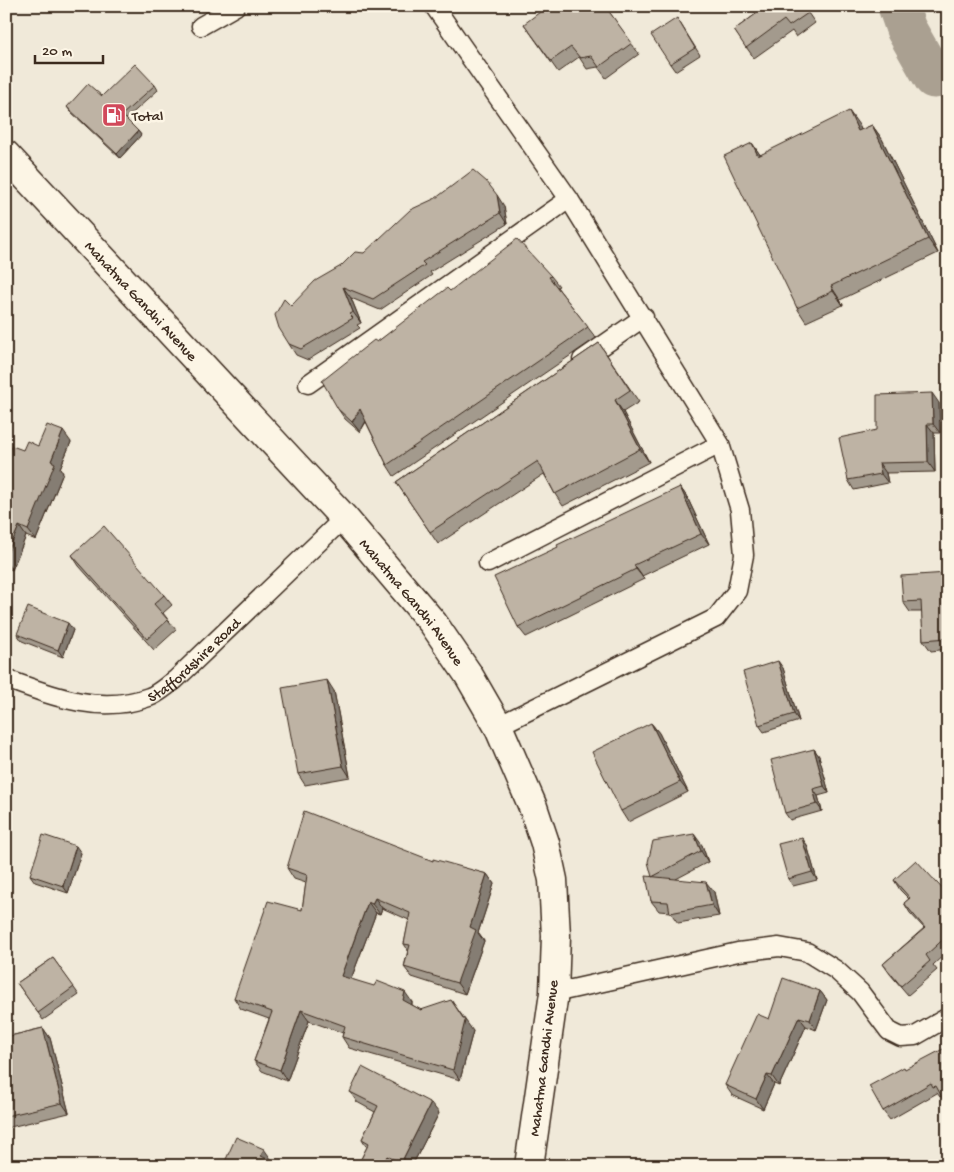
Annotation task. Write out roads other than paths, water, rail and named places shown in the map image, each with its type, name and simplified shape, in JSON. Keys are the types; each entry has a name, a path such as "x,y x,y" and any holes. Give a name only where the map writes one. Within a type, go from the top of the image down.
{"main road":[{"name":"Mahatma Gandhi Avenue","path":"6,154 344,518 434,623 468,674 498,726 533,808 545,843 553,880 556,936 554,994 529,1166"}],"street":[{"path":"201,26 236,6"},
{"path":"434,6 569,199 644,317 720,444 740,510 744,555 737,591 716,618 498,726"},
{"path":"308,384 569,199"},
{"path":"571,368 644,317"},
{"path":"488,564 720,444"},
{"name":"Staffordshire Road","path":"6,679 52,696 90,705 118,703 150,697 175,680 344,518"},
{"path":"554,994 738,952 779,948 807,952 836,970 860,992 889,1031 901,1037 915,1036 948,1017"}],"waterway":[{"path":"898,6 906,29 934,78 948,76"}],"place":[{"name":"Total","path":"114,115"}]}
